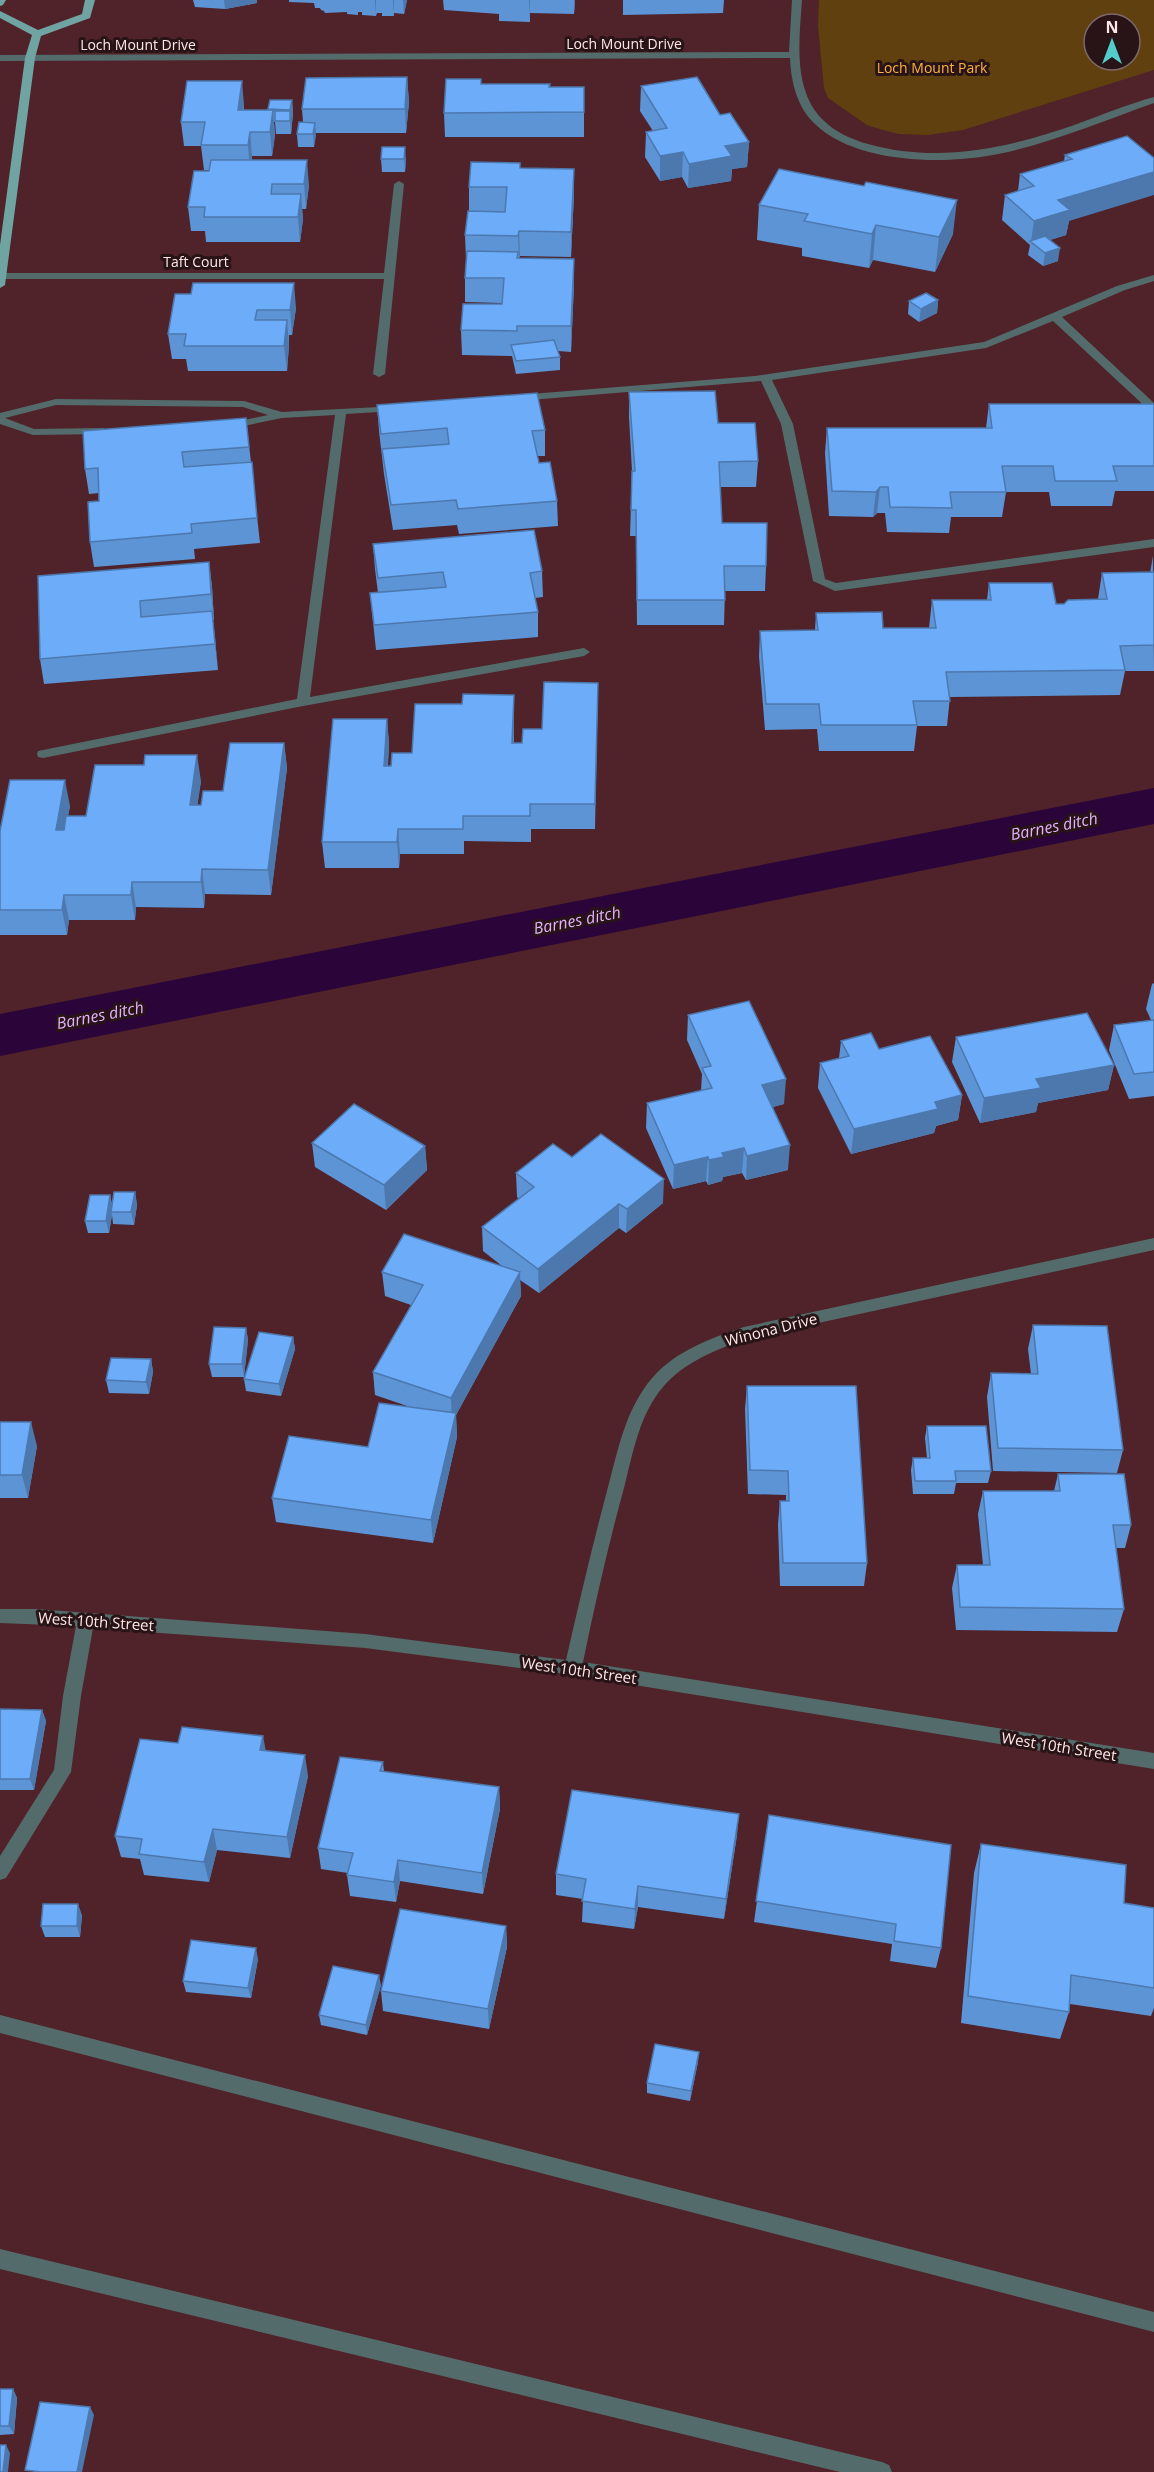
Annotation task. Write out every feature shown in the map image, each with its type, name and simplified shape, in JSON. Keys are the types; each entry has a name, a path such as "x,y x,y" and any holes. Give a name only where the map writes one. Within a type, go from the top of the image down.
{"main road":[{"path":"0,14 37,34 87,16 90,0"},
{"path":"1,281 30,58 37,34"}],"street":[{"path":"796,0 794,55 804,103 819,124 834,134 865,147 915,156 949,157 984,154 1154,100"},
{"name":"Loch Mount Drive","path":"0,58 794,55"},
{"path":"380,374 399,184"},
{"name":"Taft Court","path":"1,281 390,276"},
{"path":"507,399 765,378 987,345 1121,288 1154,278"},
{"path":"1055,316 1154,409"},
{"path":"765,378 787,424 819,580 835,587 1154,543"},
{"path":"0,418 56,402 244,404 282,415"},
{"path":"212,428 234,426 282,415 412,407"},
{"path":"303,702 341,412"},
{"path":"0,418 33,432 112,431"},
{"path":"43,754 303,702 584,652"},
{"name":"Winona Drive","path":"573,1668 599,1547 633,1422 643,1401 654,1387 679,1364 709,1346 744,1333 1154,1244"},
{"name":"West 10th Street","path":"0,1616 86,1620 365,1641 573,1668 1154,1761"},
{"path":"0,1872 62,1772 72,1696 86,1620"},
{"path":"0,2024 1154,2322"},
{"path":"0,2259 882,2472"}],"green space":[{"name":"Loch Mount Park","path":"819,0 1154,0 1154,70 963,130 928,135 899,134 883,130 867,125 828,98 824,88 818,26"}],"building":[{"path":"407,77 405,109 302,109 306,78"},
{"path":"697,77 720,115 730,113 749,142 725,146 732,156 689,164 683,152 660,156 646,132 667,128 641,86"},
{"path":"446,79 481,79 481,84 550,84 549,87 584,87 584,112 444,113"},
{"path":"187,81 242,81 238,110 273,110 270,132 250,132 248,145 201,145 205,122 181,122"},
{"path":"270,100 292,100 290,110 268,109"},
{"path":"275,111 290,111 290,121 275,121"},
{"path":"299,122 315,123 313,134 297,134"},
{"path":"1127,136 1154,158 1154,172 1058,200 1070,210 1034,221 1005,195 1034,186 1020,174 1072,159 1065,155"},
{"path":"382,147 405,147 404,159 381,159"},
{"path":"211,160 307,160 304,184 272,184 271,194 301,194 298,217 204,217 205,207 188,207 194,171 209,171"},
{"path":"471,162 520,163 520,168 574,169 571,232 519,231 518,236 465,235 468,211 505,212 507,187 469,187"},
{"path":"779,169 864,186 866,182 957,200 939,237 876,225 872,234 804,221 808,214 759,205"},
{"path":"1045,236 1060,248 1045,253 1030,241"},
{"path":"467,251 518,252 517,258 574,259 571,326 517,326 517,331 461,330 463,304 502,304 504,278 465,278"},
{"path":"193,283 294,283 290,310 257,310 255,320 287,320 284,346 184,346 186,334 168,334 175,294 191,294"},
{"path":"926,293 938,300 921,309 909,301"},
{"path":"554,340 560,357 516,361 511,345"},
{"path":"715,391 718,423 755,423 758,461 719,462 722,523 767,523 766,566 724,566 725,600 637,600 636,510 631,510 632,471 635,471 629,392"},
{"path":"537,393 545,430 532,431 539,463 550,462 557,501 458,509 456,500 391,505 382,449 449,444 447,428 381,434 377,405"},
{"path":"989,404 1154,404 1154,466 1113,466 1117,481 1055,481 1053,466 1002,466 1006,492 950,492 952,508 890,507 888,487 880,487 876,492 832,491 827,428 992,428"},
{"path":"246,418 249,447 182,452 184,467 252,462 257,518 191,524 192,533 90,542 88,502 99,501 98,468 85,469 83,431"},
{"path":"534,530 542,571 530,573 538,612 374,625 370,593 446,587 443,572 378,578 373,544"},
{"path":"209,562 211,594 140,601 141,617 212,611 215,644 40,659 38,576"},
{"path":"1154,572 1154,645 1120,646 1125,670 946,672 950,701 913,701 917,725 821,725 819,704 766,704 760,631 818,630 816,613 882,612 883,628 936,628 932,600 991,600 989,583 1052,583 1056,604 1064,604 1068,600 1107,599 1102,573"},
{"path":"544,682 598,683 595,804 530,804 530,816 463,816 463,829 398,829 397,842 322,842 333,719 387,719 384,766 391,766 392,753 412,753 415,704 462,704 463,694 514,695 512,743 522,743 523,729 542,729"},
{"path":"230,743 284,743 268,870 202,869 201,882 132,882 131,895 64,895 62,910 0,910 0,831 10,780 65,780 56,830 64,830 66,816 86,816 95,765 144,765 145,755 197,755 190,805 201,805 203,791 223,791"},
{"path":"749,1001 786,1079 762,1085 790,1145 747,1156 744,1148 722,1153 724,1157 709,1160 708,1157 674,1165 647,1103 712,1088 702,1068 711,1066 688,1015"},
{"path":"1087,1013 1114,1065 1036,1079 1041,1088 984,1098 956,1037"},
{"path":"1154,1020 1154,1072 1134,1074 1114,1025"},
{"path":"871,1033 879,1049 930,1036 962,1095 935,1102 938,1109 854,1129 820,1063 849,1056 841,1041"},
{"path":"354,1104 425,1146 384,1185 312,1143"},
{"path":"601,1134 664,1179 627,1209 619,1204 538,1269 482,1227 534,1187 516,1173 553,1144 572,1157"},
{"path":"114,1192 135,1192 131,1212 111,1212"},
{"path":"90,1195 110,1195 106,1221 85,1221"},
{"path":"404,1234 520,1272 451,1398 373,1372 423,1285 382,1272"},
{"path":"1033,1325 1107,1326 1123,1450 998,1448 991,1373 1038,1374"},
{"path":"214,1327 246,1328 242,1364 209,1364"},
{"path":"259,1332 293,1337 279,1384 244,1379"},
{"path":"111,1358 151,1359 146,1382 106,1380"},
{"path":"747,1386 856,1386 867,1563 783,1563 780,1501 789,1501 788,1471 750,1470"},
{"path":"379,1403 456,1413 431,1520 272,1498 289,1436 368,1447"},
{"path":"0,1422 31,1422 22,1475 0,1475"},
{"path":"927,1426 986,1426 991,1471 955,1471 956,1481 915,1481 913,1458 930,1458"},
{"path":"1058,1474 1124,1474 1131,1525 1113,1525 1124,1609 960,1607 957,1565 990,1565 983,1491 1060,1491"},
{"path":"0,1709 42,1710 30,1779 0,1779"},
{"path":"182,1727 263,1736 260,1750 305,1755 287,1837 213,1829 204,1862 139,1854 142,1839 115,1836 140,1739 178,1743"},
{"path":"340,1757 383,1762 380,1771 499,1787 482,1873 398,1860 394,1882 347,1875 353,1853 318,1848"},
{"path":"572,1790 739,1814 726,1899 638,1886 635,1909 582,1901 586,1879 556,1874"},
{"path":"769,1815 951,1845 941,1948 894,1941 896,1924 756,1901"},
{"path":"981,1844 1126,1865 1124,1903 1154,1908 1154,1988 1071,1975 1069,2012 968,1996"},
{"path":"43,1904 78,1904 77,1926 41,1926"},
{"path":"400,1909 506,1926 488,2009 381,1991"},
{"path":"191,1940 256,1948 248,1988 183,1981"},
{"path":"333,1966 379,1975 366,2025 319,2015"},
{"path":"655,2044 699,2052 691,2091 647,2083"},
{"path":"0,2389 13,2389 9,2426 0,2426"},
{"path":"40,2402 90,2407 77,2472 25,2470"},
{"path":"0,2445 6,2445 3,2472 0,2472"}],"waterway":[{"name":"Barnes ditch","path":"0,1035 1154,806"}]}
